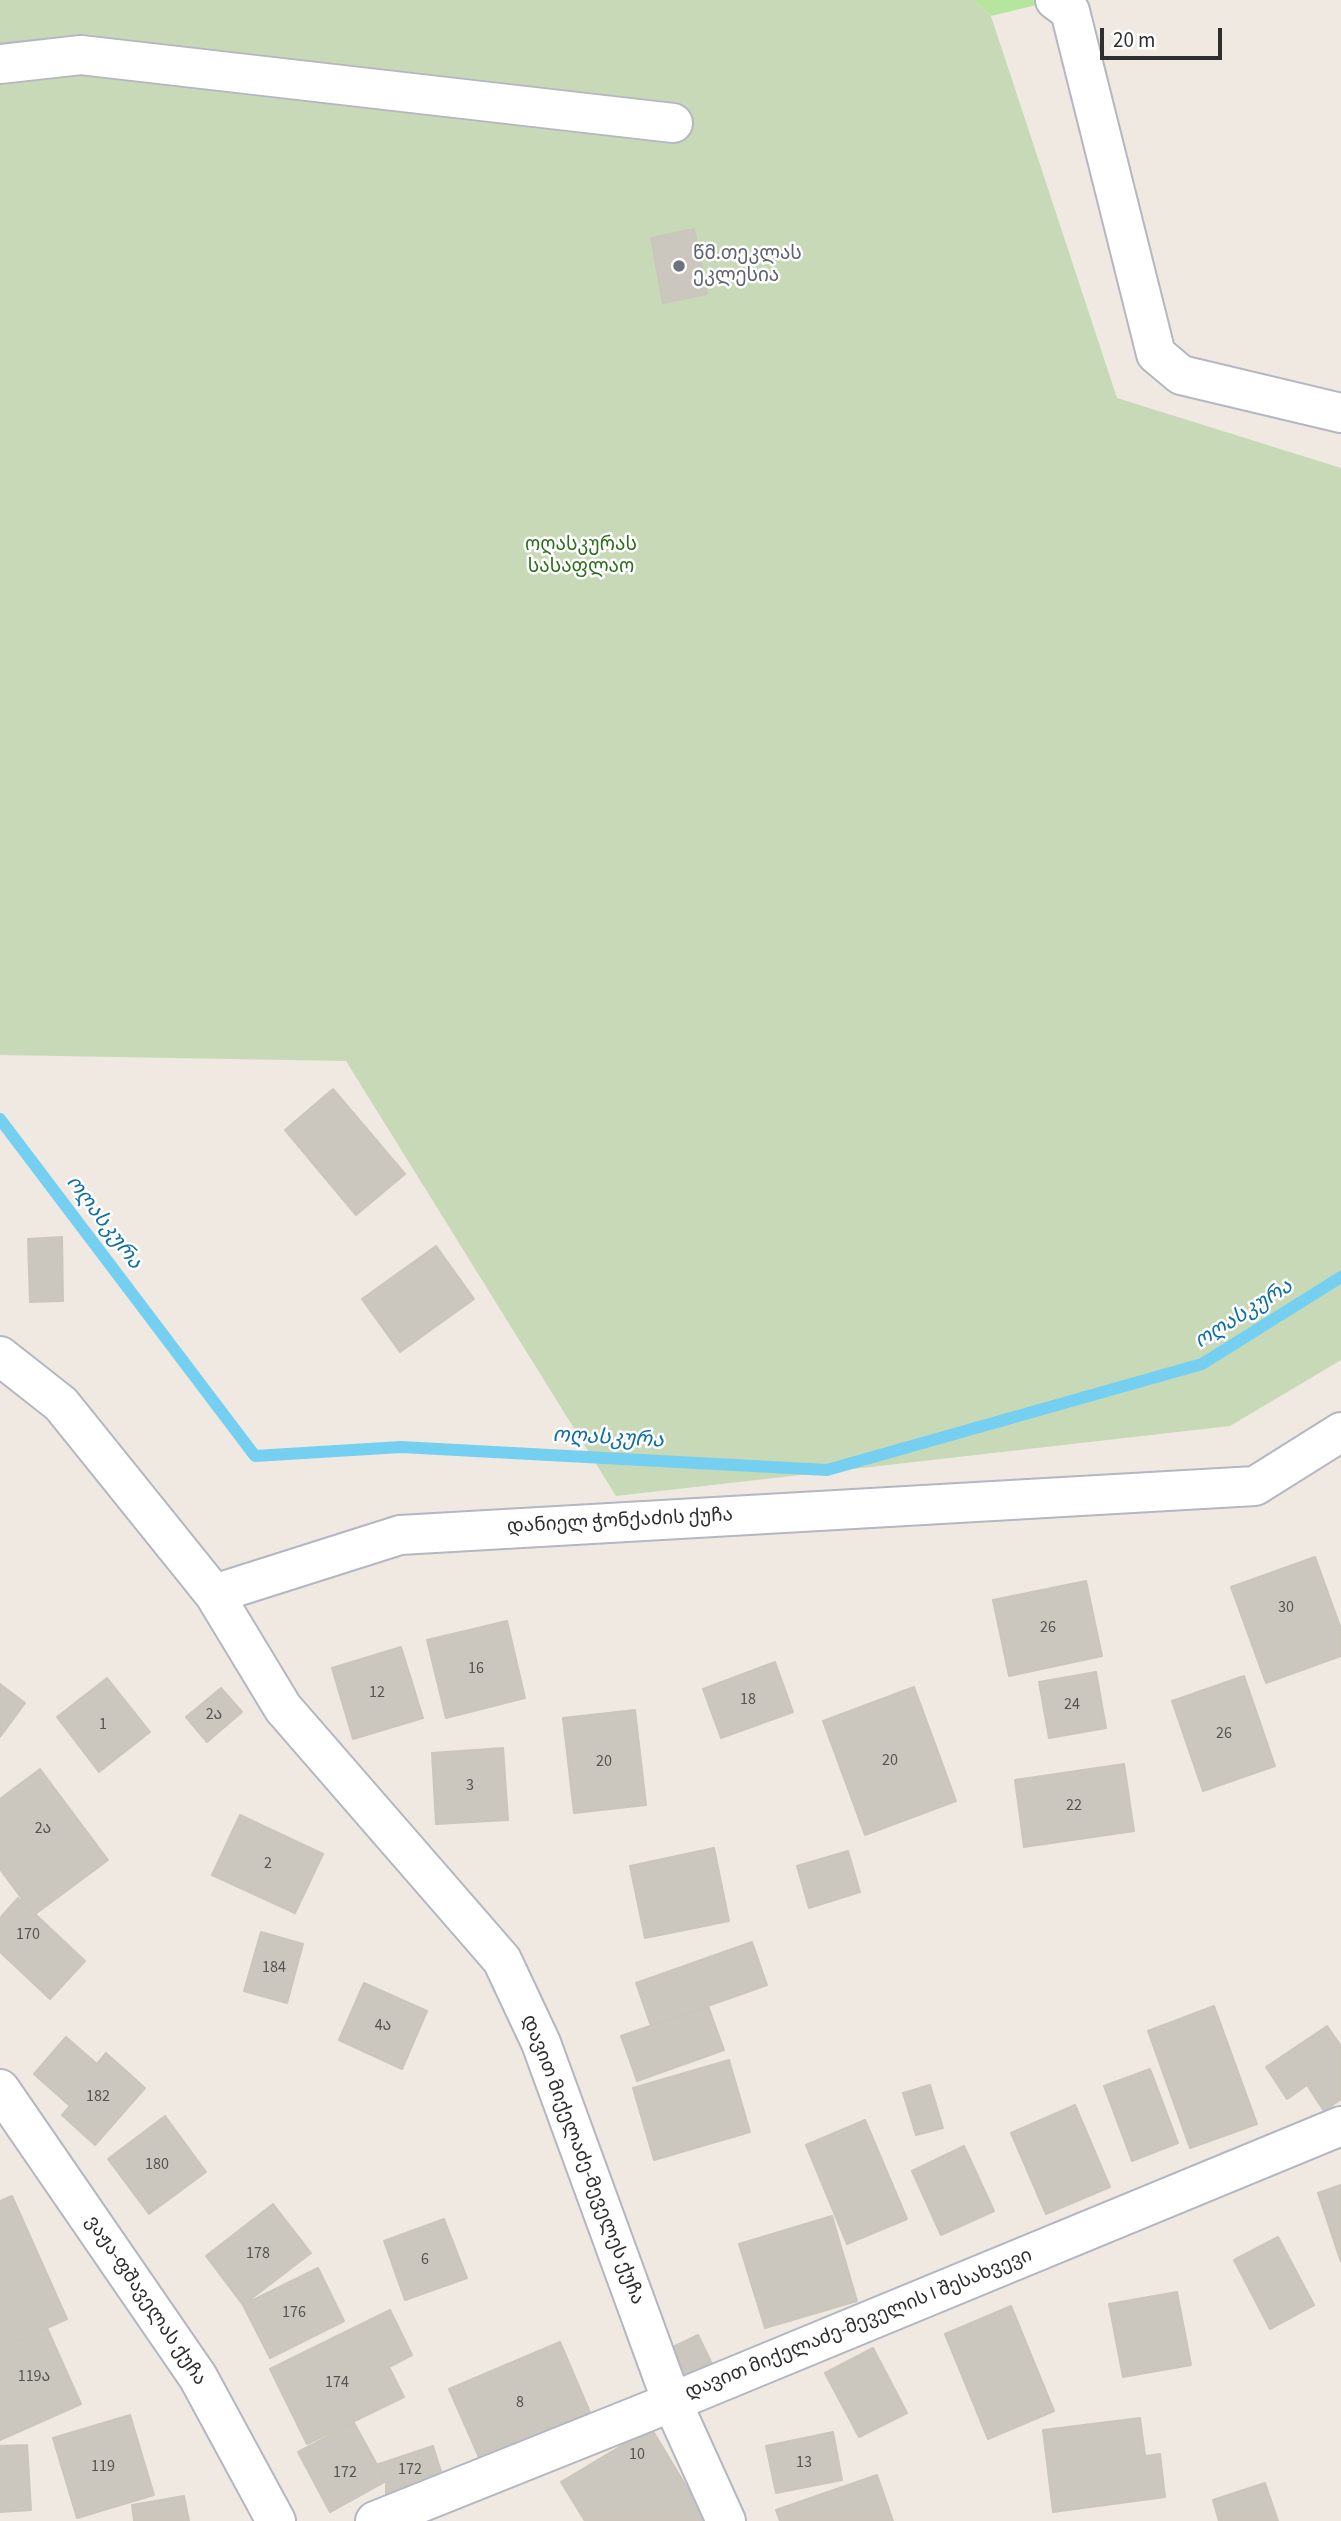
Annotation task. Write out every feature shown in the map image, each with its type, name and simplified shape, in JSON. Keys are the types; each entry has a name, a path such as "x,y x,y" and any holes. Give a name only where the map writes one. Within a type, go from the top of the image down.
{"street":[{"path":"1055,0 1070,11 1156,354 1181,375 1341,413"},
{"path":"0,64 81,55 673,123"},
{"path":"0,1356 61,1404 214,1594"},
{"name":"დანიელ ჭონქაძის ქუჩა","path":"214,1594 400,1535 1255,1486 1341,1432"},
{"name":"დავით მიქელაძე-მეველეს ქუჩა","path":"214,1594 283,1708 502,1960 541,2043 672,2402 726,2521"},
{"name":"ვაჟა-ფშაველას ქუჩა","path":"0,2090 198,2377 276,2521"},
{"name":"დავით მიქელაძე-მეველის I შესახვევი","path":"375,2521 672,2402 1341,2126"}],"green space":[{"name":"ოღასკურას სასაფლაო","path":"0,0 973,0 991,16 1117,398 1341,468 1341,1360 1230,1426 616,1496 346,1061 0,1055"},
{"path":"973,0 1057,0 991,16"}],"building":[{"name":"წმ.თეკლას ეკლესია","path":"694,229 707,294 663,303 651,238"},
{"path":"333,1089 405,1174 356,1215 285,1130"},
{"path":"62,1237 63,1301 30,1302 28,1239"},
{"path":"436,1246 474,1299 400,1352 362,1299"},
{"path":"1315,1557 1341,1629 1341,1656 1266,1683 1231,1587"},
{"path":"1086,1581 1102,1656 1009,1676 993,1600"},
{"path":"507,1621 525,1698 446,1718 427,1640"},
{"path":"401,1647 423,1718 353,1739 332,1668"},
{"path":"775,1662 793,1712 721,1738 703,1689"},
{"path":"1096,1672 1106,1728 1049,1738 1039,1682"},
{"path":"1244,1676 1275,1766 1203,1791 1172,1701"},
{"path":"107,1678 150,1732 99,1772 57,1717"},
{"path":"0,1684 25,1703 0,1737"},
{"path":"914,1687 956,1801 865,1835 823,1721"},
{"path":"221,1688 242,1712 207,1742 186,1717"},
{"path":"635,1710 646,1805 574,1813 563,1718"},
{"path":"503,1748 508,1820 436,1824 432,1753"},
{"path":"1124,1764 1134,1831 1024,1847 1015,1780"},
{"path":"40,1769 108,1860 34,1915 0,1869 0,1799"},
{"path":"240,1815 323,1854 295,1913 212,1875"},
{"path":"714,1848 729,1921 645,1938 630,1866"},
{"path":"848,1851 860,1892 809,1908 797,1866"},
{"path":"18,1898 85,1961 50,1999 0,1952 0,1918"},
{"path":"261,1932 303,1944 287,2003 244,1991"},
{"path":"752,1942 767,1985 651,2026 636,1983"},
{"path":"364,1983 427,2011 402,2069 339,2040"},
{"path":"708,2006 724,2050 637,2081 621,2036"},
{"path":"1214,2006 1257,2124 1190,2148 1148,2031"},
{"path":"1327,2026 1341,2046 1341,2099 1324,2111 1307,2085 1287,2099 1266,2067"},
{"path":"66,2037 97,2064 106,2053 145,2088 95,2145 62,2115 70,2106 34,2074"},
{"path":"729,2060 750,2132 654,2160 633,2088"},
{"path":"1150,2069 1178,2143 1132,2161 1104,2086"},
{"path":"930,2085 943,2128 916,2135 903,2093"},
{"path":"1075,2105 1110,2187 1046,2214 1011,2133"},
{"path":"165,2116 206,2172 149,2214 108,2159"},
{"path":"865,2120 907,2219 847,2244 806,2145"},
{"path":"964,2146 994,2211 941,2235 912,2171"},
{"path":"1341,2185 1341,2262 1318,2193"},
{"path":"12,2196 67,2319 0,2349 0,2201"},
{"path":"273,2204 311,2253 243,2305 206,2256"},
{"path":"832,2216 857,2301 765,2328 739,2244"},
{"path":"444,2219 467,2278 405,2300 384,2241"},
{"path":"1278,2237 1314,2305 1270,2329 1234,2260"},
{"path":"318,2268 344,2321 270,2358 243,2305"},
{"path":"1177,2292 1191,2365 1123,2377 1109,2304"},
{"path":"1011,2306 1054,2411 988,2439 945,2334"},
{"path":"390,2310 412,2355 389,2367 404,2397 307,2444 270,2369"},
{"path":"47,2328 81,2404 0,2440 0,2349"},
{"path":"698,2335 714,2368 688,2380 673,2347"},
{"path":"560,2342 592,2417 482,2464 449,2389"},
{"path":"873,2348 907,2413 859,2437 825,2373"},
{"path":"130,2415 154,2495 77,2518 53,2438"},
{"path":"1140,2418 1145,2456 1160,2454 1165,2497 1053,2512 1043,2430"},
{"path":"354,2423 386,2481 330,2512 298,2452"},
{"path":"651,2428 706,2519 585,2521 561,2482"},
{"path":"833,2432 842,2480 776,2493 766,2446"},
{"path":"27,2445 31,2510 0,2512 0,2446"},
{"path":"433,2446 442,2475 386,2494 386,2481 376,2465"},
{"path":"877,2475 893,2521 780,2521 776,2510"},
{"path":"1265,2483 1278,2521 1219,2521 1213,2500"},
{"path":"184,2496 189,2521 134,2521 132,2505"}],"waterway":[{"name":"ოღასკურა","path":"0,1119 255,1456 401,1447 827,1470 1202,1364 1341,1277"}],"place":[{"name":"წმ.თეკლას ეკლესია","path":"679,266"}]}
